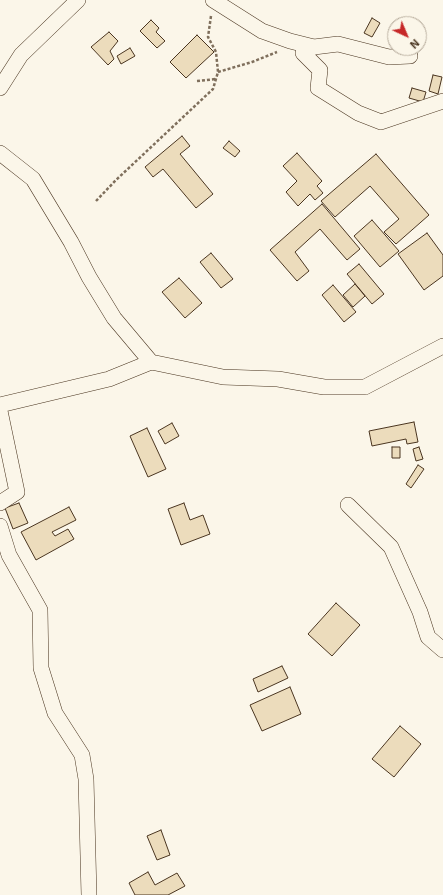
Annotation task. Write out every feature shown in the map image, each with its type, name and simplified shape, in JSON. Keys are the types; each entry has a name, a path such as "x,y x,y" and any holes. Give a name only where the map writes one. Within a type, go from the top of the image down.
{"street":[{"path":"0,88 21,55 78,0"},
{"path":"212,6 262,31 297,43 314,47 338,44 388,57 410,56"},
{"path":"314,47 303,53 320,70 318,88 358,113 381,122 443,101"},
{"path":"0,153 33,179 68,236 89,277 114,318 151,362"},
{"path":"0,404 109,379 151,362 223,377 278,380 324,387 365,387 443,346"},
{"path":"0,411 17,492 0,503"},
{"path":"348,505 391,547 420,612 428,637 443,650"},
{"path":"0,526 8,555 40,610 41,668 55,713 82,754 86,779 89,895"}],"path":[{"path":"96,200 212,89 218,72 216,52 208,37 212,6"},
{"path":"218,72 252,62 297,43"},
{"path":"196,81 216,79"}],"building":[{"path":"372,18 380,23 372,37 364,33"},
{"path":"151,20 159,28 156,32 165,41 157,48 140,31"},
{"path":"109,32 118,41 110,51 114,59 108,65 91,47"},
{"path":"197,35 214,52 186,78 170,62"},
{"path":"130,48 135,56 121,64 117,56"},
{"path":"433,75 442,77 438,94 429,91"},
{"path":"412,88 426,92 423,102 409,98"},
{"path":"182,136 190,146 180,154 213,194 196,208 163,169 153,177 145,167"},
{"path":"229,141 240,151 235,157 223,148"},
{"path":"297,153 322,181 317,186 323,193 315,200 310,194 298,206 286,192 297,181 283,166"},
{"path":"376,154 429,215 396,244 384,232 399,219 370,186 335,217 321,201"},
{"path":"322,204 360,249 347,260 320,229 295,252 309,271 297,281 270,250"},
{"path":"372,220 399,251 380,267 354,236"},
{"path":"427,233 443,255 443,276 424,290 398,254"},
{"path":"211,253 233,279 221,288 200,262"},
{"path":"359,264 384,294 372,304 347,274"},
{"path":"179,278 202,303 185,318 162,292"},
{"path":"355,284 365,296 353,307 343,295"},
{"path":"333,285 356,312 344,322 322,295"},
{"path":"414,422 418,442 407,444 406,439 372,446 369,431"},
{"path":"172,423 179,436 165,444 158,431"},
{"path":"147,428 166,469 148,477 130,436"},
{"path":"392,447 400,447 400,458 392,458"},
{"path":"419,447 423,459 416,461 413,449"},
{"path":"418,465 424,469 411,488 406,484"},
{"path":"19,503 28,523 13,529 5,508"},
{"path":"184,503 190,520 203,515 210,534 181,545 168,509"},
{"path":"69,507 76,520 52,532 55,536 68,529 74,539 36,560 21,532"},
{"path":"336,603 360,625 332,656 308,634"},
{"path":"282,666 288,678 258,692 253,679"},
{"path":"290,687 301,714 262,731 250,705"},
{"path":"400,726 421,744 394,777 372,759"},
{"path":"161,830 170,855 157,860 147,836"},
{"path":"148,872 155,885 177,873 185,886 168,895 135,895 129,883"}]}
